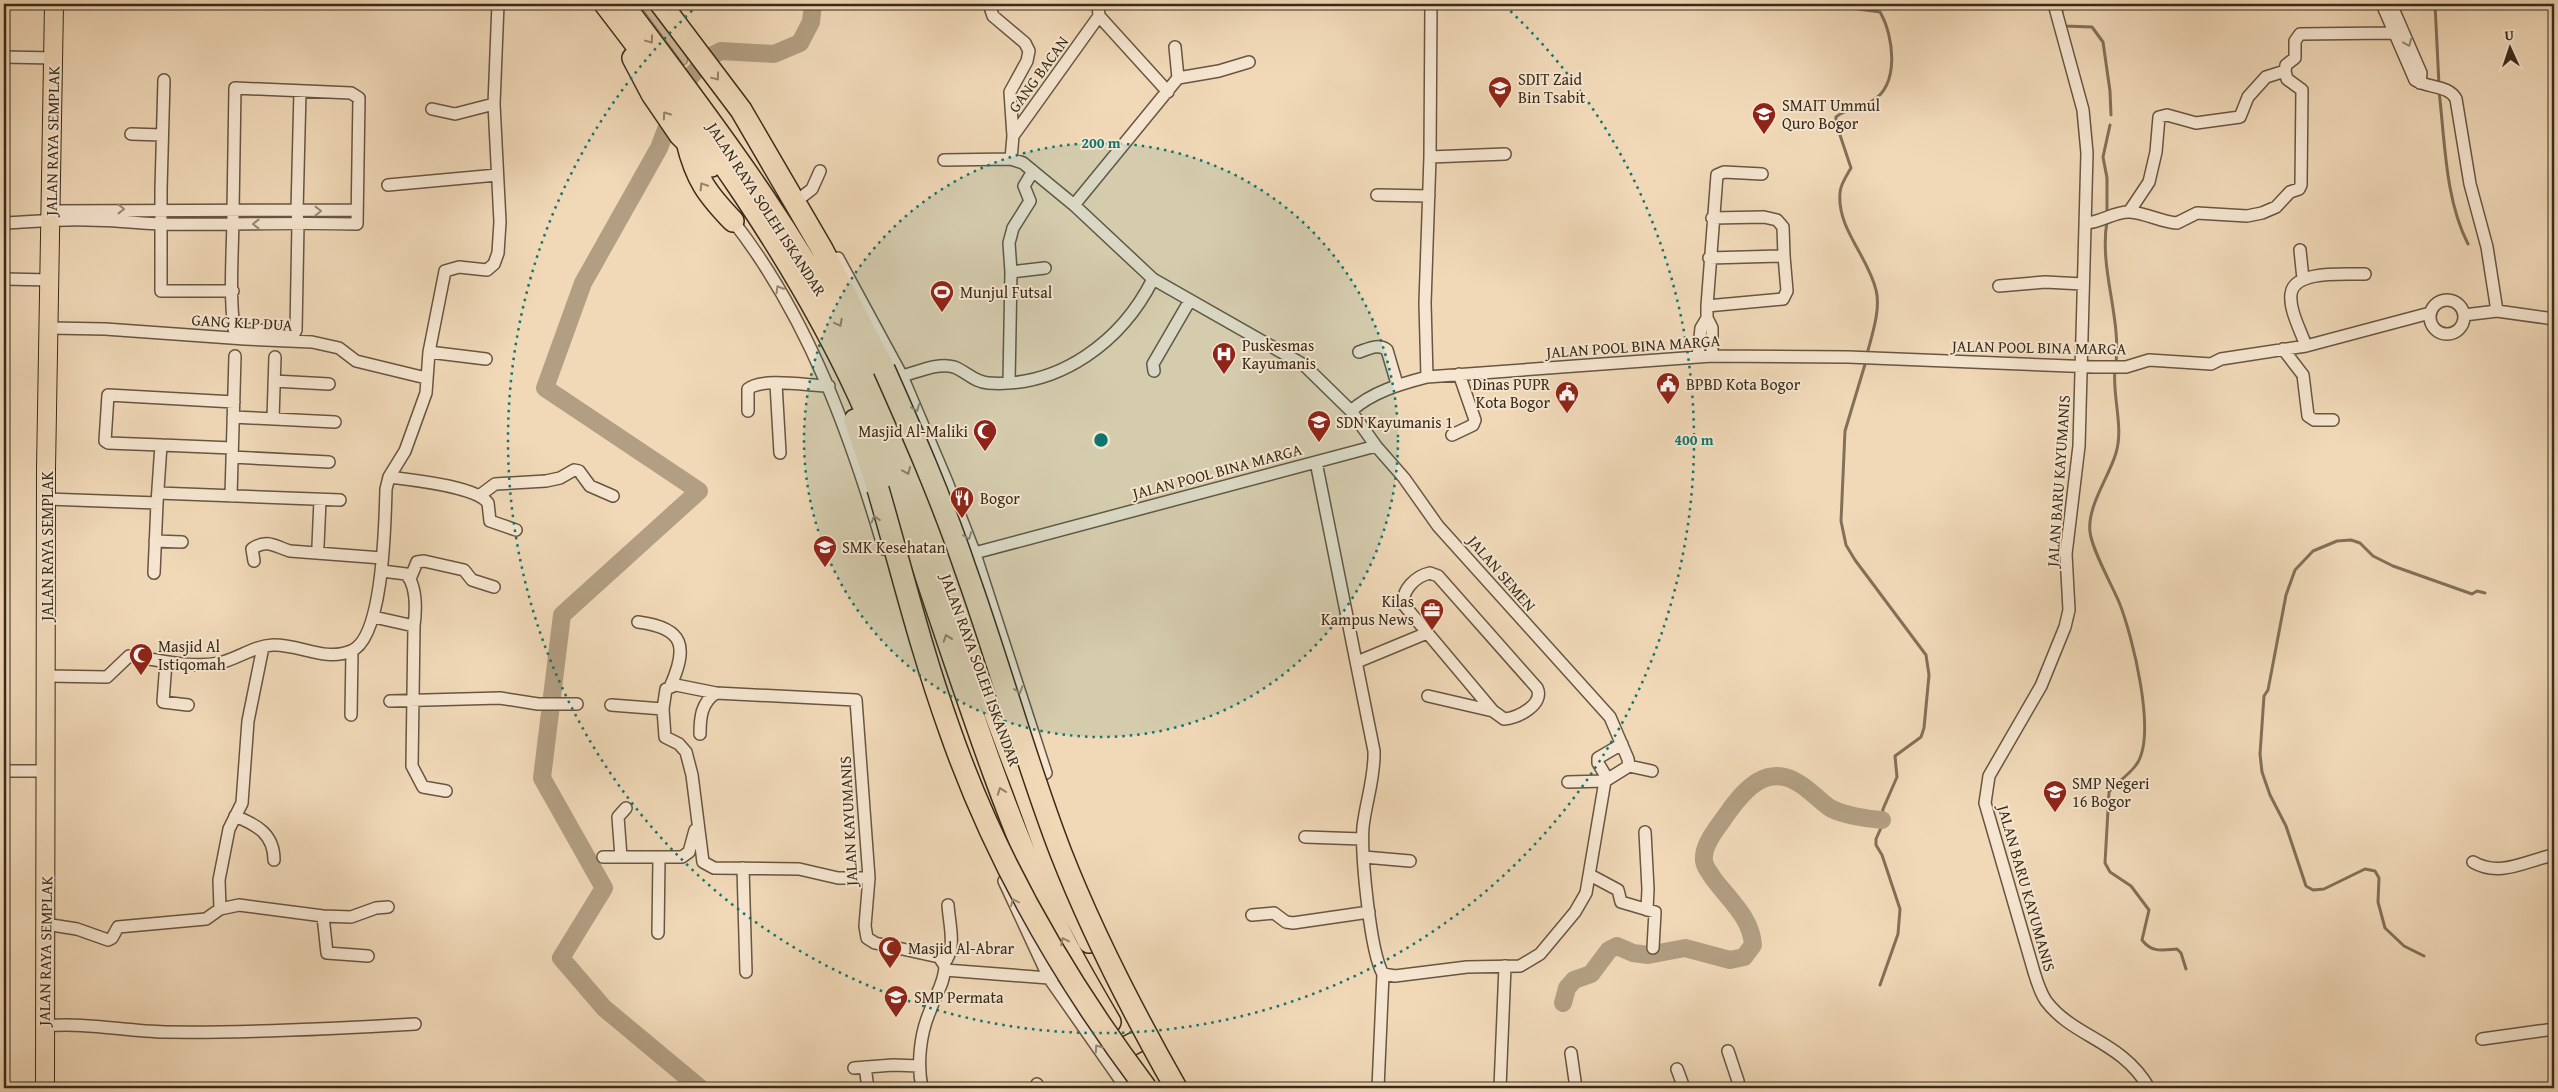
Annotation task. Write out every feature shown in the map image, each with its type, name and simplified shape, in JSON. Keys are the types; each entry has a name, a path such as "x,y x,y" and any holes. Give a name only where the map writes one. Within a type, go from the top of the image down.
{"highway":[{"path":"661,4 740,109 893,372 922,456 965,567 1061,852 1100,946 1134,1014 1176,1088"},
{"path":"612,5 694,132 707,161 761,236 820,340 848,401 878,489 949,728 992,836 1052,951 1122,1057 1146,1088"},
{"name":"JALAN RAYA SOLEH ISKANDAR","path":"612,5 694,132 795,245 842,329 870,385 932,563 1014,827 1043,897 1076,965 1133,1043 1172,1088"},
{"path":"694,132 694,169 702,185 733,221"},
{"name":"JALAN RAYA SOLEH ISKANDAR","path":"932,563 1019,777 1059,884 1133,1043 1151,1088"}],"main road":[{"name":"JALAN RAYA SEMPLAK","path":"45,1088 46,498 54,4"}],"street":[{"path":"352,715 352,651 363,638 374,617 382,571 386,489 389,477 406,451 418,421 426,393 428,352 446,271 459,267 482,271 494,264 498,253 500,222 496,176 494,104 498,4"},
{"path":"989,4 993,16 1025,43 1028,51 1027,61 1010,92 1013,136 1011,159"},
{"path":"1098,4 1099,16 1168,92"},
{"path":"1427,377 1425,310 1430,157 1431,4"},
{"name":"JALAN BARU KAYUMANIS","path":"2054,4 2084,118 2087,153 2087,223 2078,463 2066,554 2069,601 2068,618 2034,699 1992,770 1986,785 1984,803 2034,972 2045,999 2062,1017 2125,1058 2149,1088"},
{"path":"2382,4 2392,33 2409,70 2420,83 2448,91 2455,96 2470,184 2486,247 2497,311"},
{"path":"2391,4 2421,73 2420,83"},
{"name":"GANG BACAN","path":"1013,136 1099,16"},
{"path":"2087,223 2129,212 2177,223 2197,213 2254,215 2270,210 2290,192 2299,189 2302,90 2287,79 2285,70 2286,65 2295,58 2295,41 2300,34 2392,33"},
{"path":"1074,206 1178,78 1175,47"},
{"path":"4,57 54,58"},
{"path":"1178,78 1219,71 1249,62"},
{"path":"2129,212 2149,182 2156,152 2160,116 2167,115 2196,123 2240,117 2248,97 2266,77 2285,70"},
{"path":"164,80 162,291 233,291"},
{"path":"51,216 162,224 233,224 298,224 357,224 359,98 345,92 235,88 233,211 233,224 233,291 234,329 295,332 298,224 300,91"},
{"path":"432,108 455,114 494,104"},
{"path":"740,109 770,146 803,196 893,372 975,554 1046,773 1019,777"},
{"path":"131,134 162,135"},
{"path":"1430,157 1505,154"},
{"path":"944,160 1011,159 1033,171 1153,279 1189,302 1304,365 1351,411 1376,446"},
{"path":"803,196 812,189 820,171"},
{"path":"1009,382 1011,272 1009,243 1013,228 1030,201 1024,186 1033,171"},
{"path":"1712,356 1712,328 1707,318 1707,306 1712,218 1717,173 1762,174"},
{"path":"388,185 496,176"},
{"path":"1377,195 1429,196"},
{"path":"4,223 51,216 162,209 233,211 357,210"},
{"path":"1707,306 1783,299 1787,291 1783,227 1777,220 1764,217 1712,218"},
{"path":"733,221 758,254 806,337 829,386 874,514 923,680 956,778 1049,978 1126,1088"},
{"path":"2300,250 2303,278"},
{"path":"1709,258 1784,256"},
{"path":"1011,272 1045,268"},
{"path":"2306,346 2291,295 2292,289 2303,278 2365,274"},
{"path":"4,279 50,280"},
{"path":"893,372 941,366 955,368 977,382 1009,382 1046,374 1091,355 1138,308 1153,279"},
{"path":"1999,286 2045,282 2084,284"},
{"path":"2450,301 2459,306 2464,314 2461,327 2450,334 2437,331 2432,326 2430,314 2436,305 2450,301"},
{"path":"1154,371 1153,364 1189,302"},
{"path":"2464,314 2497,311 2554,319"},
{"name":"JALAN POOL BINA MARGA","path":"1351,411 1359,404 1397,384 1427,377 1698,356 1848,357 2081,367 2126,367 2149,360 2210,364 2220,359 2246,357 2306,346 2430,314"},
{"path":"1698,356 1701,328 1707,318"},
{"name":"GANG KLP DUA","path":"50,328 105,328 245,339 312,342 339,348 356,361 426,378"},
{"path":"1359,352 1376,347 1387,350 1397,384"},
{"path":"2283,349 2303,375 2308,416 2314,420 2333,420"},
{"path":"428,352 486,359"},
{"path":"231,496 235,356"},
{"path":"273,419 275,357"},
{"path":"1452,435 1472,425 1474,420 1459,374"},
{"path":"274,381 329,384"},
{"path":"776,384 780,452"},
{"path":"748,411 748,389 753,385 829,386"},
{"path":"234,402 108,395 105,441 329,462"},
{"path":"233,417 335,422"},
{"path":"154,573 160,445"},
{"name":"JALAN POOL BINA MARGA","path":"932,563 975,554 1376,446"},
{"name":"JALAN SEMEN","path":"1376,446 1404,478 1438,526 1610,716 1629,766"},
{"path":"1316,462 1372,740 1374,762 1362,839 1369,912 1378,964 1383,974 1378,1088"},
{"path":"479,496 495,484 546,481 560,478 574,470 578,471 590,486 613,496"},
{"path":"389,477 420,480 479,496 488,503 490,522 516,530"},
{"path":"46,498 231,496 340,500"},
{"path":"318,546 320,500"},
{"path":"155,541 182,542"},
{"path":"254,561 252,548 268,543 277,544 290,551 382,558"},
{"path":"410,579 416,564 424,561 464,570 472,580 494,587"},
{"path":"382,571 406,574 410,579 414,597 412,747 414,772 423,787 446,791"},
{"path":"1430,573 1438,576 1538,691 1538,701 1516,717 1504,719 1493,712 1427,633 1404,605 1403,596 1406,589 1425,574 1430,573"},
{"path":"374,617 414,626"},
{"path":"638,622 670,630 680,644 681,657 679,666 670,687"},
{"path":"1357,662 1427,633"},
{"path":"47,676 107,677 129,656 166,662 218,663 252,649 264,647 282,646 333,654 352,651"},
{"path":"220,909 219,880 229,829 242,803 247,728 264,647"},
{"path":"166,662 163,702 188,705"},
{"path":"716,693 676,685 666,689 663,710 665,737 683,747 692,775 702,862 714,868 799,869 838,878 869,878"},
{"path":"700,734 702,711 708,699 716,693"},
{"name":"JALAN KAYUMANIS","path":"716,693 856,700 869,878 865,926 866,938 875,943 939,957 944,966"},
{"path":"1428,696 1493,712"},
{"path":"390,701 500,698 538,704 577,704"},
{"path":"611,705 663,710"},
{"path":"1383,974 1395,976 1467,967 1526,964 1548,946 1582,900 1590,875 1606,780 1598,758 1622,744"},
{"path":"1568,782 1606,780 1629,766 1652,771"},
{"path":"4,771 47,771"},
{"path":"621,857 618,817 626,808"},
{"path":"236,816 253,823 264,831 272,844 274,860"},
{"path":"603,856 659,858 686,855 697,827"},
{"path":"1645,832 1648,889 1647,910"},
{"path":"1304,837 1362,839"},
{"path":"2473,862 2488,869 2501,869 2554,855"},
{"path":"1364,857 1410,861"},
{"path":"658,933 659,858"},
{"path":"743,868 746,972"},
{"path":"1590,875 1618,890 1621,902 1647,910 1656,915 1652,948"},
{"path":"45,924 77,929 108,940 112,938 118,927 206,919 220,909 239,905 323,916 350,917 376,908 388,907"},
{"path":"922,1088 919,1066 928,1016 951,947 948,905"},
{"path":"1252,915 1274,913 1286,922 1292,923 1369,912"},
{"path":"323,916 327,953 368,956"},
{"path":"944,966 1049,978 1076,965"},
{"path":"1500,1088 1505,966"},
{"path":"44,1026 71,1023 150,1031 272,1032 415,1024"},
{"path":"2482,1039 2554,1029"},
{"path":"1728,1051 1738,1081 1738,1088"},
{"path":"1572,1053 1576,1088"},
{"path":"868,1088 860,1068 919,1066"},
{"path":"1677,1069 1684,1088"}],"shaded area":[{"path":"639,4 651,4 688,52 687,63 684,65"}],"waterway":[{"path":"700,1088 604,1008 561,958 604,888 542,778 562,615 699,491 545,388 583,283 659,148 675,106 691,76 709,57 721,51 774,54 800,43 811,22 813,4"},
{"path":"1844,4 1851,8 1880,12 1889,34 1892,60 1891,72 1881,94 1872,101 1836,117 1836,123 1851,168 1841,187 1840,206 1848,231 1872,278 1877,297 1875,322 1867,354"},
{"path":"2062,4 2062,13"},
{"path":"2435,4 2439,85"},
{"path":"2064,24 2064,26 2092,27 2103,42 2110,91 2111,115"},
{"path":"2439,91 2450,189 2460,227 2468,244"},
{"path":"2107,215 2107,178 2103,157 2110,125"},
{"path":"2107,221 2106,257 2116,327 2116,363"},
{"path":"1866,361 1845,431 1841,521 1846,545 1855,560 1926,655 1929,675 1924,728 1921,737 1895,756 1897,777 1883,809 1881,828 1876,839 1876,845 1882,855 1900,909 1898,934 1880,985"},
{"path":"2115,369 2118,443 2113,462 2095,502 2090,522 2090,532 2098,557 2119,602 2130,637 2141,685 2144,732 2142,751 2136,765 2109,792 2105,863 2110,872 2131,886 2149,910 2142,940 2154,949 2177,949 2181,953 2186,969"},
{"path":"2424,956 2404,946 2385,928 2378,902 2379,878 2375,871 2365,869 2324,889 2313,890 2306,886 2286,826 2270,795 2262,772 2260,754 2264,696 2268,690 2286,595 2295,570 2313,551 2337,541 2351,540 2360,543 2373,556 2393,566 2472,594 2477,591 2485,593"},
{"path":"1563,1003 1567,988 1574,980 1591,974 1609,950 1617,946 1633,953 1648,955 1685,948 1730,960 1744,957 1753,945 1748,926 1744,917 1708,870 1704,861 1704,855 1711,836 1734,804 1758,781 1768,777 1788,778 1800,784 1830,808 1842,813 1882,820"}],"place":[{"name":"SDIT Zaid Bin Tsabit","path":"1500,109"},
{"name":"SMAIT Ummul Quro Bogor","path":"1764,135"},
{"name":"Munjul Futsal","path":"942,313"},
{"name":"Puskesmas Kayumanis","path":"1224,375"},
{"name":"BPBD Kota Bogor","path":"1668,405"},
{"name":"Dinas PUPR Kota Bogor","path":"1567,414"},
{"name":"SDN Kayumanis 1","path":"1319,443"},
{"name":"Masjid Al-Maliki","path":"985,452"},
{"name":"Bogor","path":"962,519"},
{"name":"SMK Kesehatan","path":"825,568"},
{"name":"Kilas Kampus News","path":"1432,631"},
{"name":"Masjid Al Istiqomah","path":"141,676"},
{"name":"SMP Negeri 16 Bogor","path":"2055,813"},
{"name":"Masjid Al-Abrar","path":"890,969"},
{"name":"SMP Permata","path":"896,1018"}]}
